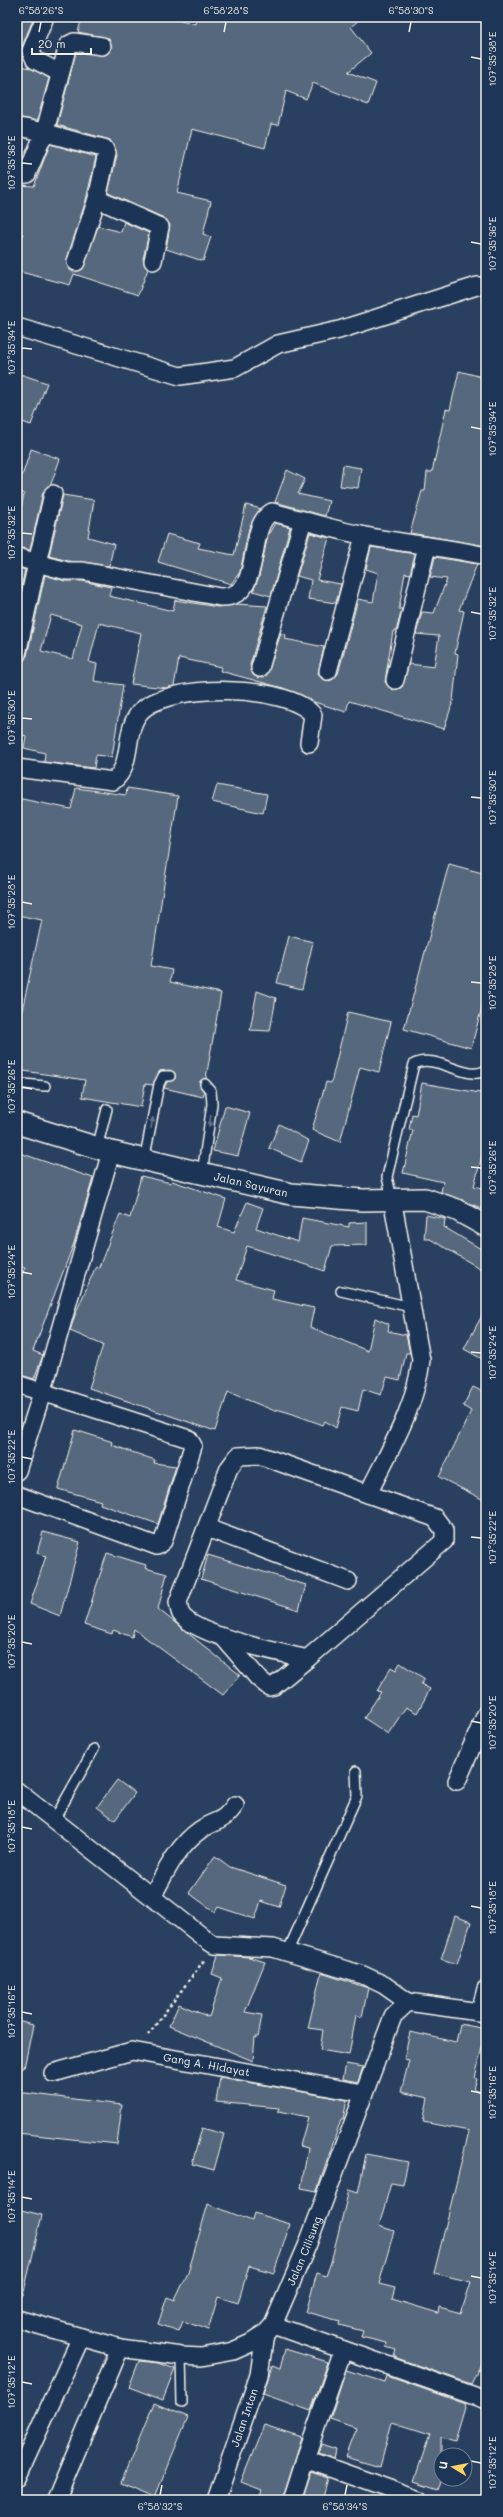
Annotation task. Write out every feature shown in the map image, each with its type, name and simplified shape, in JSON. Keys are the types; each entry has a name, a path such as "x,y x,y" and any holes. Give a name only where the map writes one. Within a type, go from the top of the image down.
{"street":[{"path":"46,17 31,52 35,60 60,73"},
{"path":"17,175 26,174 45,130 68,45 71,42 102,46"},
{"path":"17,127 45,130 77,143 104,148 107,153 97,199 76,262"},
{"path":"97,199 160,227 153,261"},
{"path":"17,328 180,376 234,368 278,344 339,330 477,286 486,286"},
{"path":"17,654 53,494"},
{"path":"17,557 67,571 83,571 227,598 234,597 246,585 263,520 266,514 272,512 364,536 486,556"},
{"path":"260,668 303,520"},
{"path":"328,671 364,536"},
{"path":"395,680 427,546"},
{"path":"17,768 113,782 120,777 124,766 134,720 141,711 176,694 204,690 257,694 292,700 313,715 309,743"},
{"name":"Jalan Sayuran","path":"17,1123 144,1161 257,1188 312,1197 362,1200 392,1198 425,1199 457,1210 486,1226"},
{"path":"17,1471 42,1393 104,1150"},
{"path":"368,1494 407,1413 418,1382 421,1360 420,1344 410,1307 392,1198"},
{"path":"17,1384 189,1439 192,1446 163,1541 157,1546 17,1496"},
{"path":"224,1638 258,1678 269,1687 274,1686 307,1659 444,1541 444,1530 435,1518 259,1455 238,1456 229,1468 178,1602 181,1614 200,1628 224,1638 307,1659"},
{"path":"207,1528 348,1580"},
{"path":"457,1781 486,1714"},
{"path":"17,1791 198,1935 214,1944 262,1947 363,1975 384,1985 408,2002 483,2012 486,1989"},
{"path":"152,1897 180,1848 202,1828 225,1818 235,1805"},
{"name":"Jalan Cilisung","path":"269,2329 307,2246 387,2027 396,2012 408,2002"},
{"name":"Gang A. Hidayat","path":"53,2073 88,2065 126,2052 136,2052 362,2093"},
{"path":"17,2319 120,2348 201,2357 233,2351 251,2343 269,2329 343,2350 486,2400"},
{"name":"Jalan Intan","path":"216,2500 258,2375 269,2329"},
{"path":"17,2478 81,2337"},
{"path":"56,2500 120,2348"},
{"path":"292,2500 343,2350"},
{"path":"305,2459 420,2500"}],"lane":[{"path":"392,1198 388,1177 414,1064 425,1060 476,1074 486,1070"},
{"path":"144,1161 161,1078 164,1076 170,1076"},
{"path":"17,1086 24,1084 45,1086"},
{"path":"202,1175 212,1104 211,1091 205,1084"},
{"path":"104,1150 107,1108"},
{"path":"341,1291 410,1307"},
{"path":"54,1820 94,1749"},
{"path":"287,1953 357,1796 356,1771"},
{"path":"182,2356 182,2404"}],"path":[{"path":"136,2052 192,1979 214,1944"}],"building":[{"path":"17,17 34,17 17,59"},
{"path":"82,17 171,17 195,24 197,17 362,17 351,27 371,53 348,72 376,83 368,105 313,83 306,99 286,91 278,125 271,124 265,148 192,129 177,193 211,201 203,234 211,237 203,261 166,249 170,225 164,218 108,193 117,155 110,140 57,125 76,52 105,55 112,48 108,38 78,32"},
{"path":"17,65 30,68 49,78 37,121 17,117"},
{"path":"50,144 96,157 86,200 67,259 68,268 73,272 83,269 98,226 121,232 124,222 149,233 143,259 148,269 138,295 74,274 70,285 17,271 17,255 23,234 17,233 17,185 34,186"},
{"path":"459,371 486,378 486,546 410,533 422,491 425,491 427,472 432,472 446,409 450,410"},
{"path":"17,373 47,383 31,425 17,420"},
{"path":"31,449 60,459 51,484 43,492 30,550 17,547 17,528 24,494 17,491 17,473 22,476"},
{"path":"343,465 361,468 358,488 340,486"},
{"path":"287,470 305,479 298,494 329,501 325,516 275,502"},
{"path":"63,495 94,500 88,537 114,544 109,566 68,561 49,556"},
{"path":"246,505 261,509 255,516 249,528 240,572 231,584 158,562 167,534 200,543 198,548 234,555"},
{"path":"275,523 290,527 271,596 253,591 259,577 268,535"},
{"path":"310,533 329,538 317,580 341,584 336,603 308,599 311,580 297,576"},
{"path":"371,547 415,554 410,574 405,573 399,609 402,609 396,631 393,631 385,682 393,690 402,687 409,664 434,667 439,636 416,634 422,612 434,613 447,579 430,577 435,557 477,564 459,610 464,611 455,653 458,654 453,701 444,729 349,701 346,712 311,701 283,688 220,671 221,667 179,658 174,686 166,688 131,684 141,633 99,623 89,662 97,664 94,681 123,685 112,757 96,755 94,768 44,762 45,753 24,748 26,736 17,733 17,671 19,664 27,656 45,575 65,581 82,581 111,587 109,596 173,611 175,600 218,607 236,604 267,606 250,665 253,675 258,678 267,675 281,633 286,635 285,639 324,647 318,673 321,678 330,681 338,674 358,599 373,602 378,573 366,569","holes":["51,615 82,624 73,659 41,651"]},
{"path":"17,567 25,570 17,606"},
{"path":"217,785 267,794 263,813 212,802"},
{"path":"76,788 126,795 127,788 178,796 151,966 172,970 170,982 221,993 206,1078 199,1082 204,1092 203,1097 164,1088 167,1082 175,1079 175,1073 170,1070 160,1071 153,1085 145,1084 141,1107 82,1097 85,1080 17,1070 17,1033 42,920 17,915 17,798 71,809"},
{"path":"449,864 486,874 486,992 471,1048 404,1029"},
{"path":"289,936 313,942 302,989 277,983"},
{"path":"257,991 276,998 270,1031 250,1030"},
{"path":"348,1012 391,1022 379,1072 360,1067 340,1142 312,1130 326,1082 331,1083"},
{"path":"422,1083 486,1094 486,1152 483,1152 474,1186 486,1189 486,1210 441,1192 443,1182 403,1173 413,1130 409,1130 412,1114 416,1115"},
{"path":"225,1106 250,1113 238,1156 213,1151"},
{"path":"279,1124 309,1141 301,1162 269,1148"},
{"path":"17,1152 93,1178 74,1243 33,1351 43,1355 34,1379 17,1374 17,1287 25,1267 17,1264"},
{"path":"141,1176 171,1183 172,1181 226,1199 218,1227 234,1232 247,1202 263,1208 256,1228 298,1242 302,1218 349,1227 349,1223 367,1222 367,1245 332,1246 325,1271 247,1246 236,1280 274,1290 272,1299 314,1308 310,1327 368,1351 375,1318 389,1324 388,1331 406,1335 410,1353 406,1353 400,1380 387,1377 381,1395 363,1389 358,1411 342,1407 336,1428 325,1421 323,1425 290,1413 276,1409 275,1411 228,1392 215,1431 89,1388 103,1345 70,1331 75,1315 96,1266 99,1267 120,1214 130,1218"},
{"path":"426,1215 445,1219 444,1227 486,1252 486,1272 430,1239 424,1239"},
{"path":"486,1308 486,1361 464,1349"},
{"path":"486,1380 486,1501 439,1477 471,1411 463,1406 473,1387 481,1391"},
{"path":"75,1430 113,1442 112,1445 155,1460 154,1463 176,1466 158,1524 100,1504 101,1501 58,1489"},
{"path":"43,1532 80,1542 60,1616 30,1604 46,1556 37,1553"},
{"path":"107,1553 146,1565 145,1568 167,1574 158,1609 240,1675 223,1695 134,1629 132,1637 113,1630 112,1634 84,1625"},
{"path":"208,1555 306,1585 299,1610 201,1579"},
{"path":"400,1663 425,1679 421,1684 430,1689 417,1713 406,1707 388,1734 364,1718 381,1692 377,1691 391,1667 396,1670"},
{"path":"117,1780 135,1793 115,1820 97,1807"},
{"path":"215,1856 230,1867 286,1885 279,1907 261,1901 255,1919 218,1907 215,1912 189,1893"},
{"path":"455,1916 471,1922 457,1964 441,1959"},
{"path":"218,1955 249,1957 265,1962 245,2012 262,2015 258,2037 255,2037 253,2061 169,2026 179,2004 209,2017 222,1978 212,1974"},
{"path":"321,1973 368,1988 362,2017 356,2015 349,2055 320,2050 323,2030 308,2028"},
{"path":"17,2021 33,2025 24,2068 17,2068"},
{"path":"460,2024 486,2029 475,2078 477,2079 474,2090 486,2093 486,2354 471,2384 394,2357 396,2350 386,2347 387,2343 361,2337 363,2331 339,2325 340,2321 306,2312 317,2273 326,2276 331,2262 349,2190 358,2193 366,2154 408,2162 403,2185 391,2183 379,2226 394,2231 379,2284 395,2288 392,2299 438,2313 439,2307 461,2313 471,2282 434,2273 469,2131 423,2122 428,2098 401,2092 409,2060 404,2059 410,2032 456,2042"},
{"path":"346,2064 363,2067 358,2082 343,2079"},
{"path":"220,2077 347,2100 343,2119 341,2119 317,2191 301,2188 308,2148 300,2146 308,2117 278,2111 279,2108 216,2102"},
{"path":"17,2092 122,2105 117,2144 17,2133"},
{"path":"202,2128 224,2134 214,2170 192,2164"},
{"path":"208,2204 252,2221 254,2213 290,2224 274,2273 249,2266 238,2303 218,2297 208,2330 183,2321 179,2331 158,2324 167,2297 175,2300 188,2273"},
{"path":"17,2209 42,2215 23,2296 17,2295"},
{"path":"285,2349 328,2362 311,2411 263,2394 272,2366 280,2369"},
{"path":"139,2361 159,2363 175,2369 163,2400 129,2387"},
{"path":"346,2370 385,2382 387,2376 466,2404 455,2441 441,2437 441,2447 433,2447 433,2487 439,2487 438,2489 414,2481 430,2434 392,2422 380,2467 345,2457 356,2428 330,2419"},
{"path":"154,2403 188,2417 155,2497 121,2483"},
{"path":"264,2425 302,2437 282,2500 259,2500 262,2490 241,2482"},
{"path":"321,2444 336,2449 334,2459 318,2453"},
{"path":"311,2472 328,2478 322,2500 302,2500"}]}
